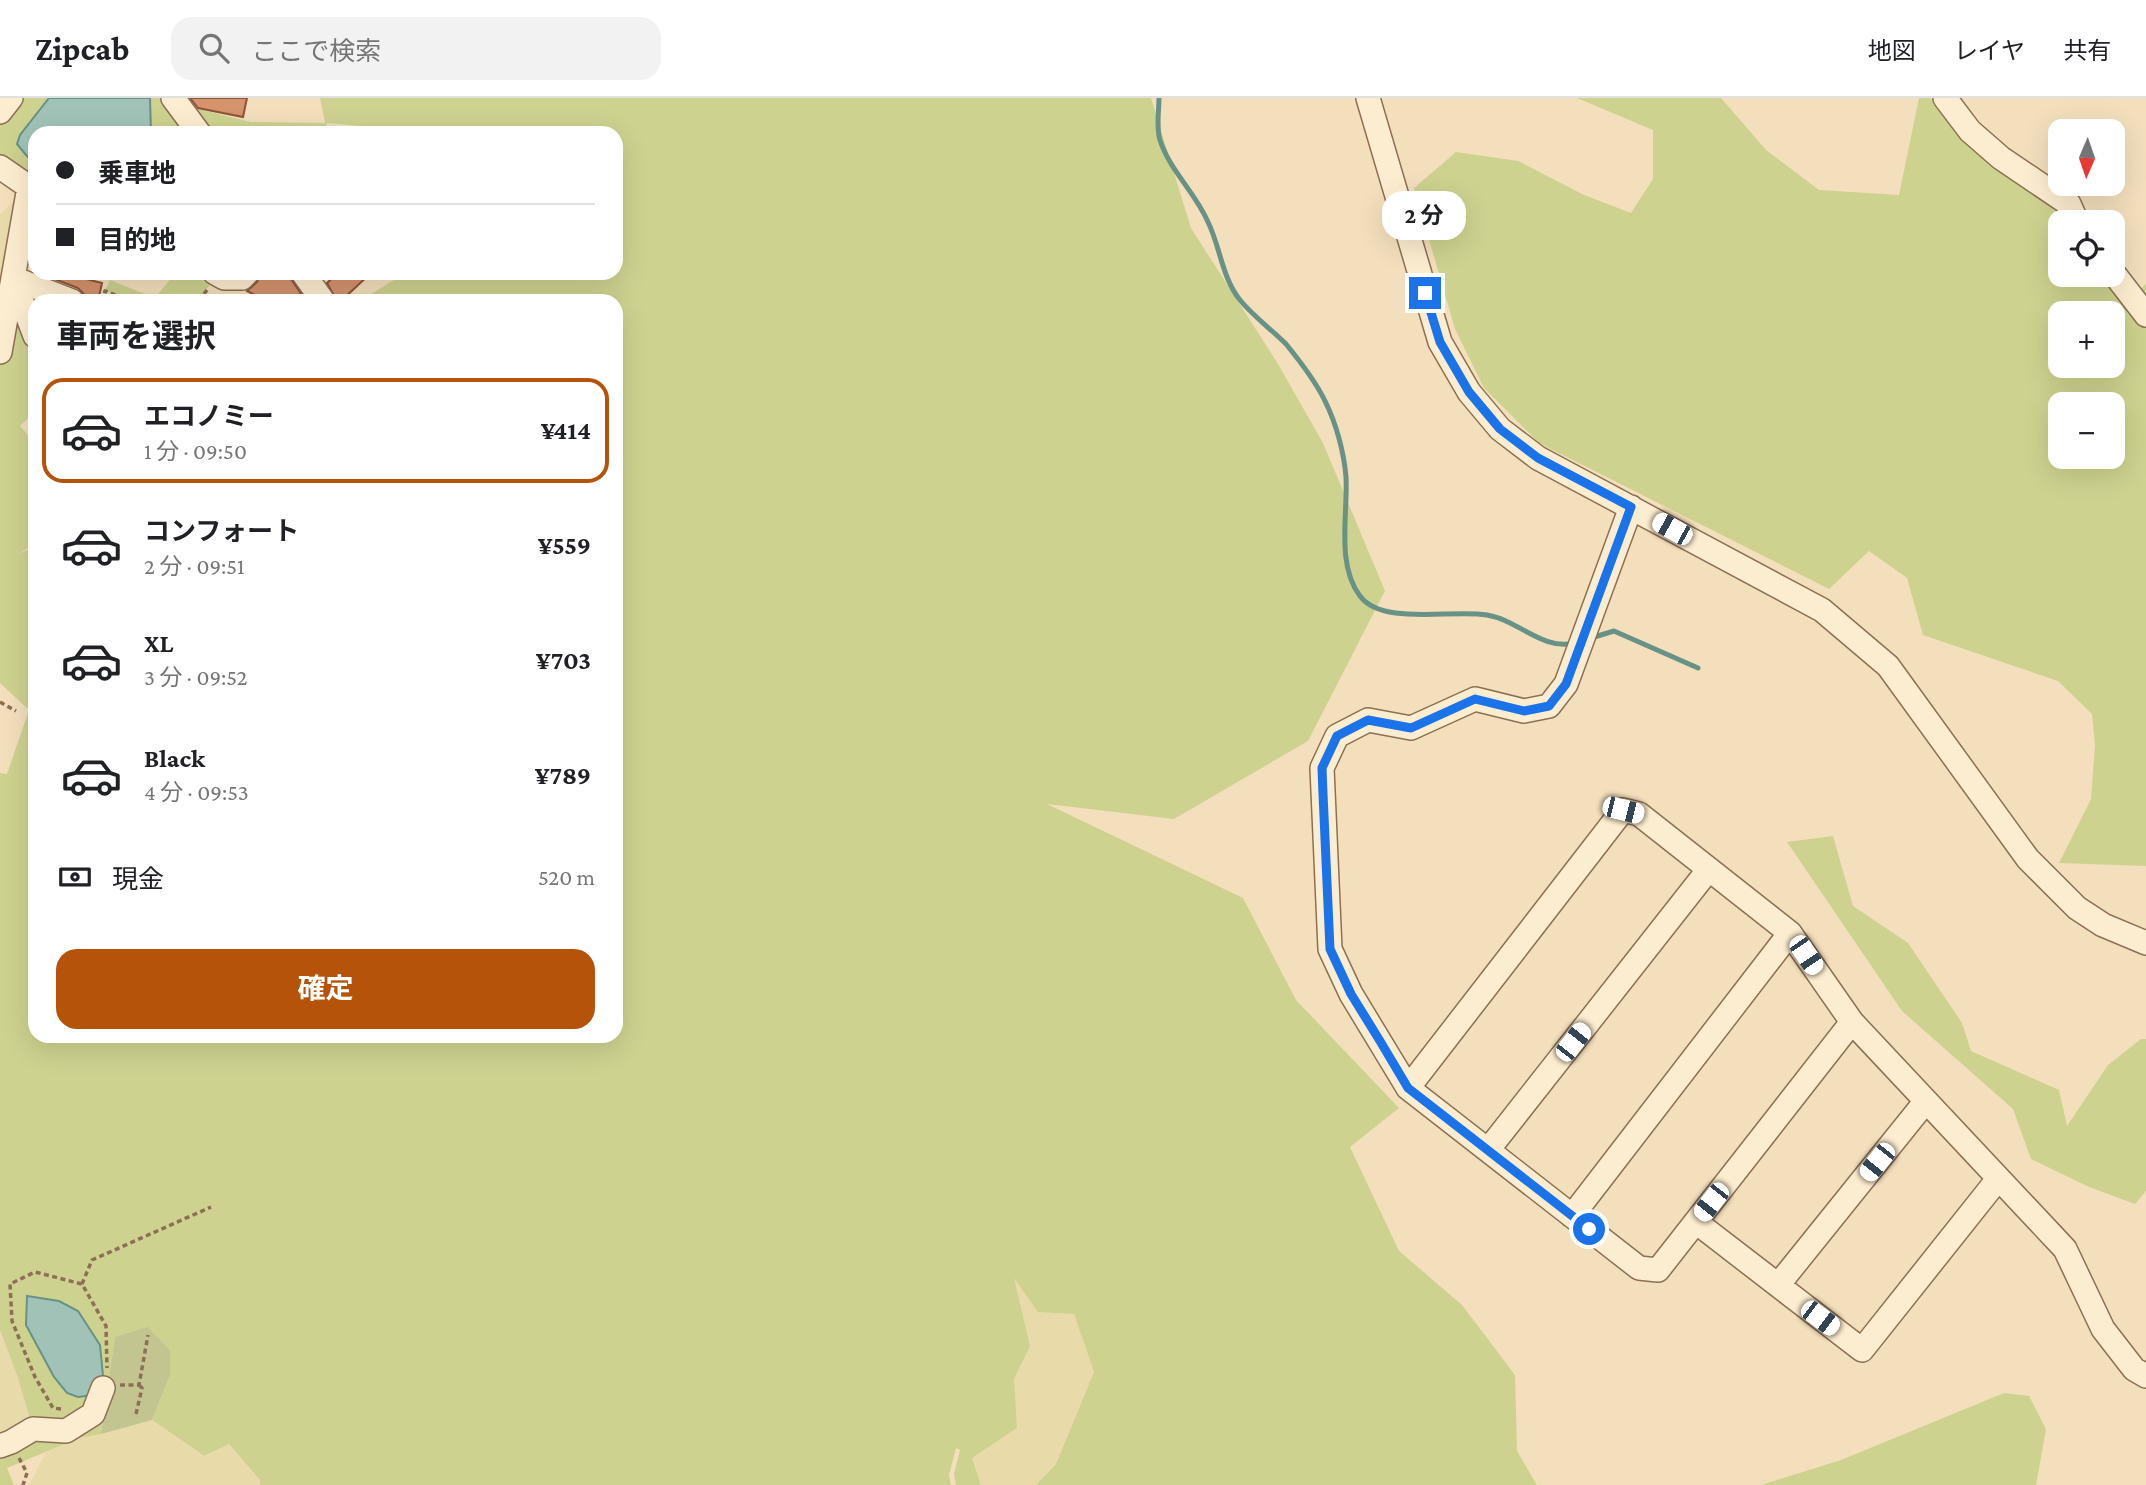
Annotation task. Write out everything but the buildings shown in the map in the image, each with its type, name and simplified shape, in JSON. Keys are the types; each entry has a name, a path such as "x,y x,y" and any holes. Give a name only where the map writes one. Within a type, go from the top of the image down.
{"street":[{"path":"0,111 10,98"},
{"path":"173,98 194,126"},
{"path":"195,98 195,126"},
{"path":"1368,98 1440,342 1469,392 1500,429 1538,458 1822,610 1888,666 2028,859 2077,908 2103,925 2146,943"},
{"path":"1945,98 1970,131 2001,158 2069,204 2072,210"},
{"path":"0,167 28,184"},
{"path":"0,352 28,205"},
{"path":"13,278 54,294"},
{"path":"13,278 28,318"},
{"path":"2124,287 2146,315"},
{"path":"1631,507 1566,684 1549,706 1524,711 1475,699 1411,728 1368,720 1337,736 1322,768 1330,949 1351,994 1408,1088 1639,1268 1658,1270 1852,1022"},
{"path":"1408,1088 1623,810 1639,814 1790,933 1852,1022 2065,1250 2103,1329 2134,1368 2146,1376"},
{"path":"1488,1150 1709,869"},
{"path":"1572,1216 1790,933"},
{"path":"1778,1285 1926,1101"},
{"path":"1696,1222 1862,1350 1998,1179"},
{"path":"6,1444 33,1429 66,1431 93,1414 104,1384"}],"path":[{"path":"0,702 16,710"},
{"path":"82,1284 92,1260 211,1207"},
{"path":"93,1414 53,1408 35,1377 12,1321 10,1284 35,1272 82,1284 106,1326 107,1368 104,1384 139,1385"},
{"path":"136,1414 148,1335"},
{"path":"6,1444 27,1474 23,1485"}],"shaded area":[{"path":"28,188 28,228 23,226 0,302 0,214"},
{"path":"1013,1276 1074,1314 1094,1372 1056,1464 1036,1485 981,1485 971,1458 1017,1428 1014,1379 1030,1346"},
{"path":"0,1330 33,1429 0,1446"},
{"path":"152,1420 203,1456 229,1444 260,1480 260,1485 29,1485 46,1452 79,1438"}],"green space":[{"path":"11,98 50,98 20,136 28,160 28,182 0,167 0,112"},
{"path":"150,98 195,98 194,108 251,122 325,123 320,98 1151,98 1191,228 1278,364 1323,443 1385,591 1308,741 1174,819 1047,804 1243,898 1296,1000 1399,1108 1350,1147 1399,1251 1462,1305 1515,1375 1517,1451 1537,1485 1036,1485 1056,1464 1094,1372 1074,1314 1038,1312 1014,1278 1030,1346 1014,1379 1017,1428 972,1458 981,1485 956,1485 954,1474 960,1450 956,1448 949,1475 951,1485 260,1485 260,1480 229,1444 204,1456 152,1420 170,1375 115,1338 101,1434 79,1438 7,1468 14,1485 0,1485 0,1446 33,1429 0,1330 0,773 7,774 28,713 28,1043 623,1043 623,294 371,294 394,280 623,280 623,126 362,126 327,123 326,126 151,126"},
{"path":"1577,98 1721,98 1766,150 1819,190 1899,195 1919,98 1930,98 1972,146 2060,205 2062,210 2048,210 2048,287 2116,287 2127,301 2146,284 2146,866 2059,863 2091,799 2095,745 2092,714 2058,681 1923,635 1907,578 1869,551 1829,589 1539,443 1484,388 1455,329 1414,188 1456,152 1518,161 1584,195 1631,213 1653,179 1653,130"},
{"path":"13,278 54,294 28,294 28,419 20,426 28,435 28,548 18,554 28,550 28,709 0,683 0,352"},
{"path":"110,280 145,294 113,294 105,291"},
{"path":"169,280 213,280 203,294 158,294"},
{"path":"1833,836 1853,906 1908,943 1962,1023 1971,1051 2059,1090 2067,1126 2108,1065 2141,1039 2146,1039 2146,1191 2135,1204 2089,1187 2031,1159 2013,1109 1902,1011 1787,842"},
{"path":"148,1327 170,1351 170,1375 152,1420 101,1434 115,1337"},
{"path":"2004,1393 2029,1396 2046,1429 2036,1485 1761,1485 1841,1460"}],"water":[{"path":"49,98 150,98 151,126 28,126 28,157 17,144 20,135"},
{"path":"27,1296 59,1301 78,1311 100,1345 103,1376 93,1395 78,1397 67,1393 54,1377 26,1325"}],"waterway":[{"path":"1159,98 1158,125 1164,151 1208,222 1234,291 1245,306 1291,350 1317,386 1329,410 1345,467 1348,570 1360,596 1370,605 1384,611 1401,614 1487,615 1552,643 1575,643"},
{"path":"1591,638 1614,631 1698,668"}],"route":[{"path":"1425,293 1440,342 1469,392 1500,429 1538,458 1631,507 1566,684 1549,706 1524,711 1475,699 1411,728 1368,720 1337,736 1322,768 1330,949 1351,994 1408,1088 1589,1229"}]}
